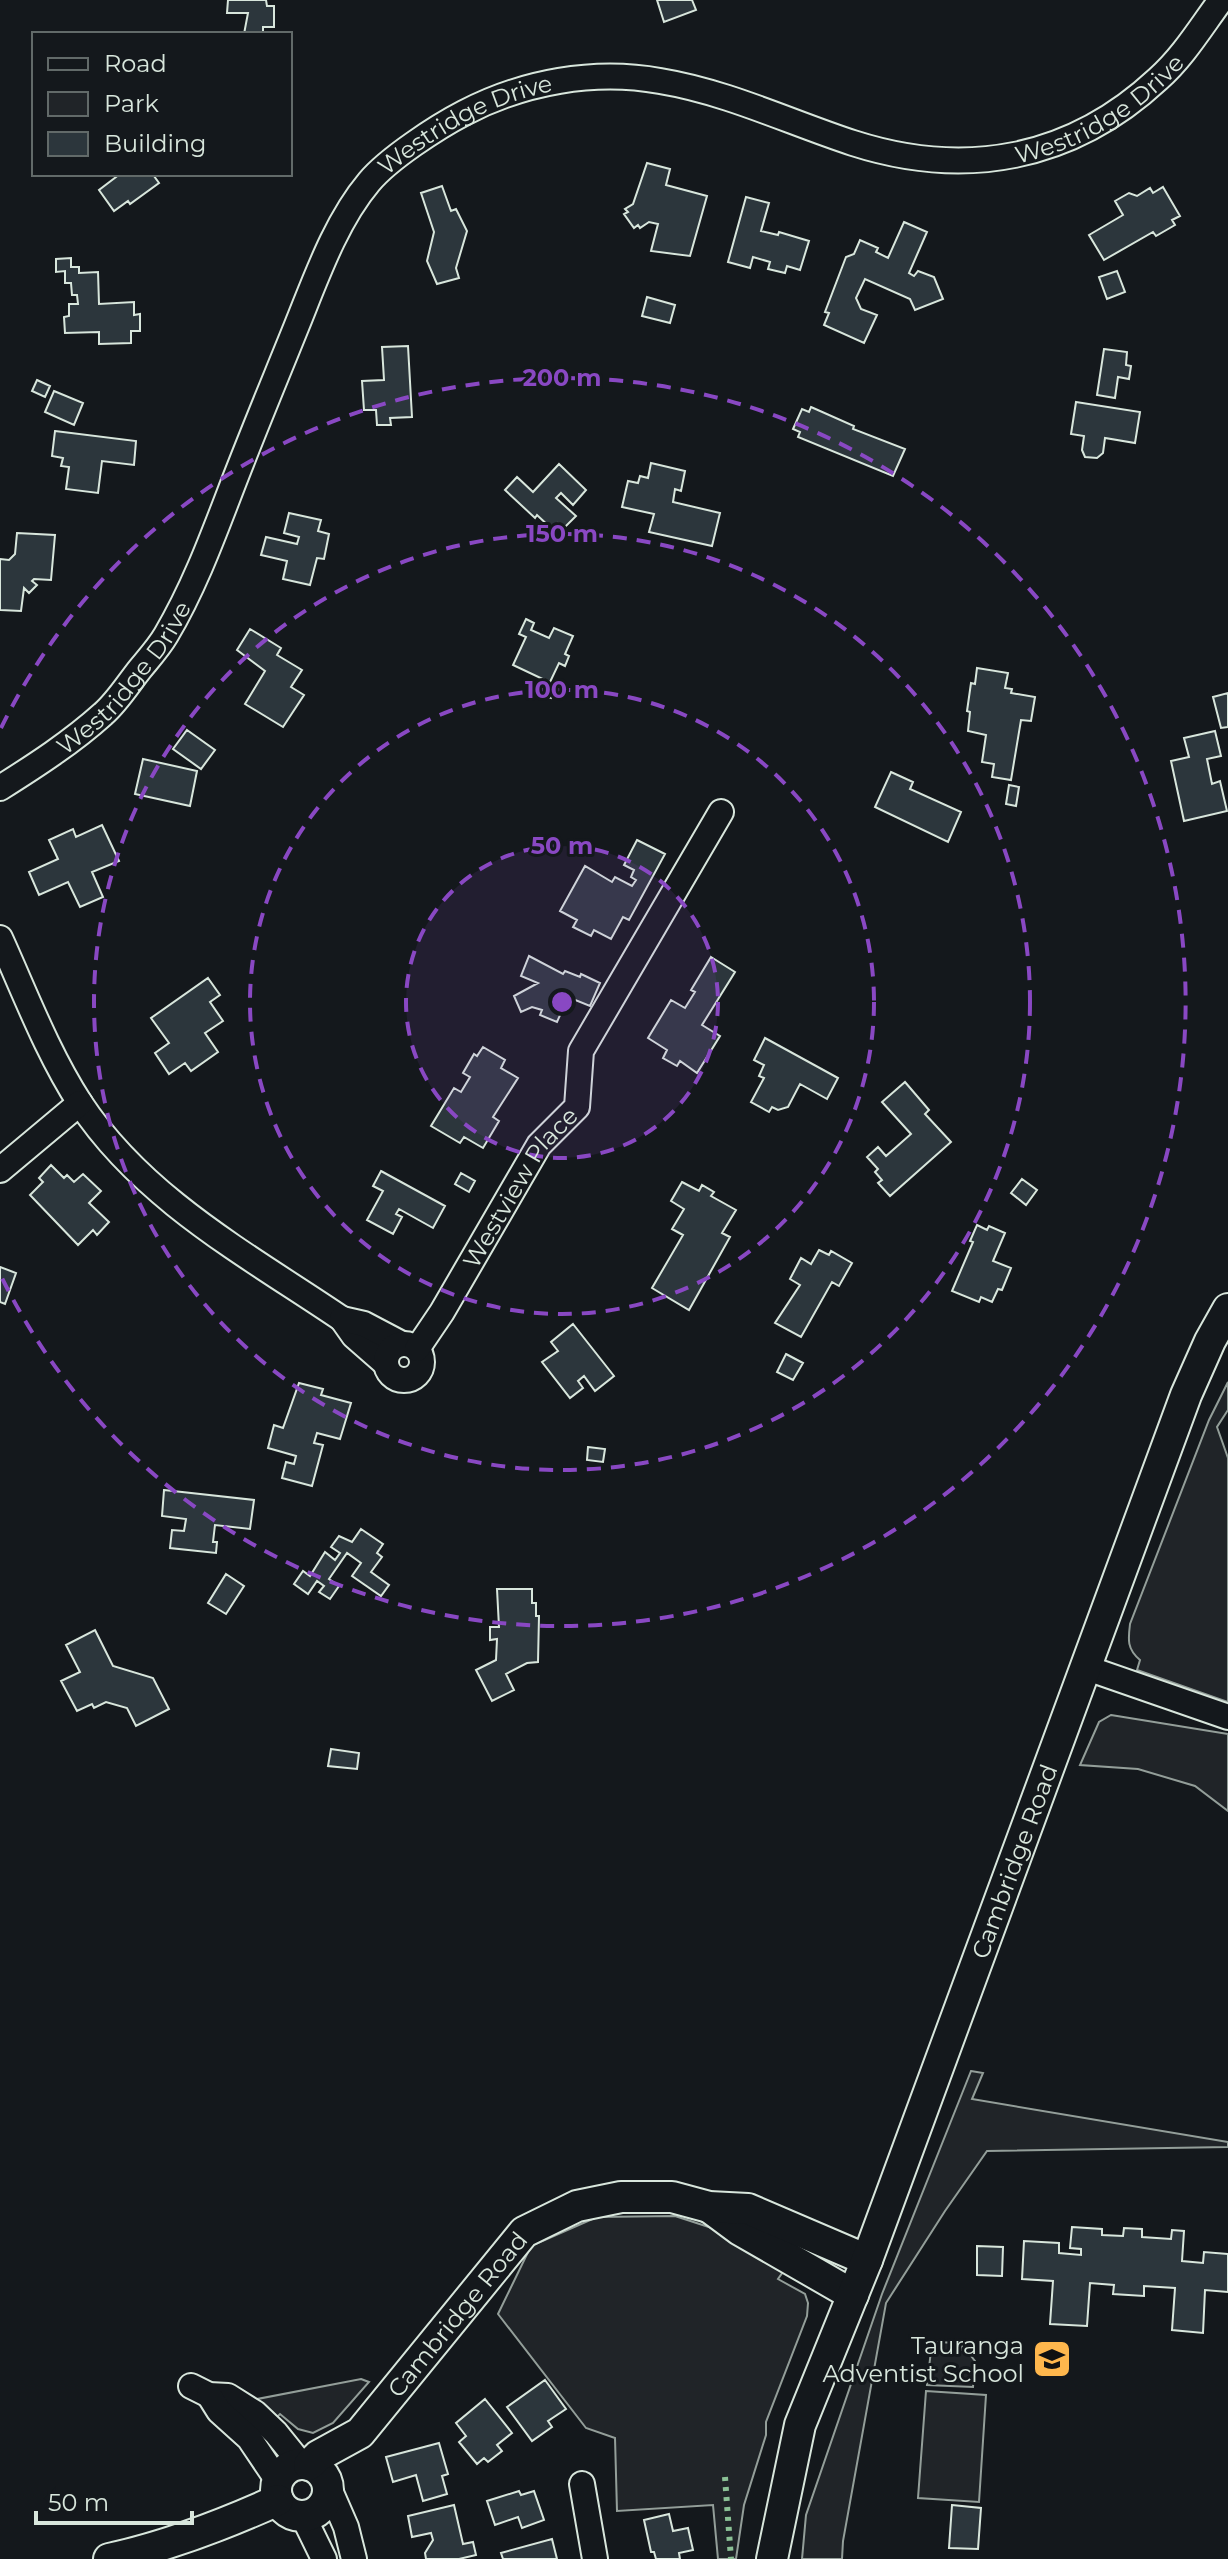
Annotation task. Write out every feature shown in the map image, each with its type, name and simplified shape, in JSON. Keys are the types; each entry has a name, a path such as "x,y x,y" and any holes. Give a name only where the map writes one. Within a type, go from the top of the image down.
{"main road":[{"name":"Cambridge Road","path":"109,2559 205,2532 304,2485 318,2456 360,2433 524,2232 577,2206 621,2197 672,2197 709,2207 748,2209 867,2260 1186,1395 1228,1309"},
{"name":"Cambridge Road","path":"709,2207 740,2230 853,2295"},
{"path":"772,2559 800,2425 867,2260"}],"street":[{"name":"Westridge Drive","path":"0,788 105,713 165,639 205,560 335,236 369,181 413,145 461,114 499,97 537,86 582,77 623,76 697,88 855,144 910,157 970,162 1012,156 1090,129 1125,106 1160,79 1185,51 1221,0"},
{"name":"Westview Place","path":"410,1347 442,1312 539,1145 577,1107 581,1051 721,812"},
{"path":"0,938 43,1033 80,1103 116,1148 169,1201 342,1319 354,1336 386,1364 394,1377 409,1379 419,1372 422,1364 410,1347 364,1324 342,1319"},
{"path":"0,1170 80,1103"},
{"path":"386,1364 389,1352 410,1347"},
{"path":"1084,1667 1228,1717"},
{"path":"200,2391 346,2527 354,2559"},
{"path":"582,2484 595,2559"},
{"path":"304,2485 324,2559"}],"green space":[{"path":"1228,1382 1228,1410 1217,1427 1228,1458 1228,1702 1137,1670 1140,1660 1129,1640 1130,1624 1209,1420"},
{"path":"1111,1715 1228,1734 1228,1811 1195,1786 1138,1769 1080,1765 1099,1722"},
{"path":"971,2071 983,2073 972,2099 1228,2142 1228,2147 987,2151 886,2303 842,2559 802,2559 806,2515 882,2294"},
{"path":"675,2216 721,2231 785,2269 778,2279 805,2294 808,2303 807,2316 766,2422 766,2435 744,2505 736,2559 718,2559 713,2505 617,2511 615,2438 586,2428 498,2314 531,2246 597,2217"},
{"path":"932,2342 962,2343 962,2350 967,2351 975,2361 973,2387 927,2385"},
{"path":"361,2379 369,2382 333,2423 313,2433 298,2429 280,2414 274,2420 252,2400"},
{"path":"926,2391 986,2395 979,2502 918,2498"}],"building":[{"path":"228,0 266,0 267,6 274,6 274,27 263,27 263,32 244,32 248,13 227,13"},
{"path":"657,0 692,0 696,10 664,22"},
{"path":"647,163 670,169 666,185 707,196 690,256 651,251 658,224 649,222 634,228 624,214 628,212 625,209 633,204"},
{"path":"117,176 154,176 159,183 130,204 128,201 114,211 99,190"},
{"path":"442,186 451,211 456,209 467,231 456,268 459,278 437,284 427,261 434,232 421,193"},
{"path":"1163,187 1180,216 1172,220 1175,225 1156,236 1153,232 1104,260 1089,235 1123,215 1115,201 1129,193 1137,196 1150,188 1153,193"},
{"path":"746,197 769,203 761,231 778,235 779,232 809,241 800,270 787,266 785,273 768,269 770,262 753,257 750,268 728,262"},
{"path":"904,222 927,232 909,273 914,276 918,271 934,277 943,299 915,310 910,299 865,279 856,298 861,309 877,315 864,343 824,325 829,313 825,312 846,257 854,254 860,240 878,248 876,252 888,258"},
{"path":"71,258 71,267 79,267 79,273 98,272 99,304 134,302 134,315 140,314 140,331 131,331 131,343 99,344 99,332 65,333 64,317 69,316 69,304 78,304 77,295 72,295 71,283 65,283 65,271 56,272 56,259"},
{"path":"1117,271 1125,292 1107,299 1099,277"},
{"path":"647,297 675,305 670,323 642,316"},
{"path":"408,346 412,417 390,418 391,425 377,425 376,410 364,410 362,381 384,380 382,347"},
{"path":"1104,349 1127,352 1126,365 1131,366 1129,379 1118,377 1115,398 1097,395"},
{"path":"37,380 50,386 45,397 32,391"},
{"path":"54,391 83,403 74,425 45,412"},
{"path":"1076,402 1140,412 1135,443 1105,438 1103,453 1097,458 1085,457 1082,450 1084,436 1071,434"},
{"path":"811,407 854,426 853,429 905,449 893,476 798,437 800,432 793,429 802,409 809,412"},
{"path":"55,431 136,441 134,465 102,461 98,493 66,489 69,467 61,466 63,458 52,456"},
{"path":"651,463 685,471 681,491 675,489 673,502 720,513 712,546 649,532 654,514 622,507 628,481 638,483 640,476 648,478"},
{"path":"559,464 586,490 573,505 561,493 556,498 576,516 564,528 558,523 552,529 505,490 517,477 533,492"},
{"path":"289,513 321,520 318,531 329,534 324,559 317,558 310,585 283,579 287,561 261,555 266,537 297,544 299,537 284,533"},
{"path":"17,533 55,535 51,580 34,579 32,581 37,585 29,593 24,588 21,611 0,610 0,559 9,560 15,554"},
{"path":"526,619 534,623 531,630 549,638 554,628 573,636 565,654 569,656 565,666 559,663 550,682 557,685 551,698 541,694 547,681 513,665 526,637 519,634"},
{"path":"250,629 281,648 277,655 302,670 291,687 304,695 283,727 245,704 265,671 237,650"},
{"path":"977,668 1008,673 1005,688 1012,689 1011,693 1035,697 1031,721 1021,720 1011,780 992,777 994,764 982,762 986,735 968,731 971,683 975,684"},
{"path":"1228,693 1228,727 1221,728 1213,697"},
{"path":"187,730 215,750 201,769 173,749"},
{"path":"1215,731 1221,756 1207,759 1212,784 1220,781 1227,811 1184,821 1171,761 1189,757 1184,738"},
{"path":"143,759 197,771 190,806 135,794"},
{"path":"891,772 913,782 910,789 961,812 948,842 875,807"},
{"path":"1009,785 1019,787 1016,806 1006,804"},
{"path":"102,825 119,861 92,872 103,897 80,907 68,882 39,895 29,872 58,859 49,840 73,829 76,837"},
{"path":"637,840 665,854 629,920 623,917 611,939 594,930 591,936 573,927 577,920 560,911 585,866 612,882 615,877 632,886 636,880 631,877 634,870 624,865"},
{"path":"529,956 563,974 565,971 580,977 581,974 600,983 590,1006 568,997 557,1022 540,1015 542,1010 532,1007 521,1012 514,996 538,983 521,976"},
{"path":"711,957 735,972 702,1025 720,1036 697,1073 680,1061 677,1066 663,1058 667,1050 648,1038 671,1000 685,1008 695,992 691,990"},
{"path":"208,978 220,995 210,1002 223,1021 205,1033 218,1052 191,1071 185,1063 169,1074 155,1053 169,1043 151,1018"},
{"path":"765,1038 838,1078 827,1099 800,1084 788,1107 778,1110 772,1107 769,1112 751,1102 764,1078 759,1076 764,1065 754,1060"},
{"path":"483,1047 505,1060 501,1068 518,1078 493,1117 499,1121 483,1148 464,1137 460,1143 431,1126 454,1088 461,1092 470,1077 463,1073 474,1054 477,1056"},
{"path":"905,1082 929,1110 925,1114 951,1142 890,1196 878,1183 882,1180 875,1172 878,1169 867,1157 878,1147 886,1156 911,1134 882,1102"},
{"path":"51,1165 64,1178 67,1175 74,1182 83,1174 101,1191 89,1203 109,1222 97,1235 93,1230 78,1245 30,1195 43,1182 39,1178"},
{"path":"381,1171 445,1206 433,1228 399,1209 396,1214 402,1217 393,1234 367,1220 383,1191 373,1186"},
{"path":"461,1173 475,1181 469,1192 455,1184"},
{"path":"1022,1179 1037,1190 1026,1205 1011,1193"},
{"path":"682,1182 699,1191 702,1185 714,1192 711,1196 736,1210 722,1233 730,1237 689,1310 652,1288 683,1235 672,1229 684,1209 671,1201"},
{"path":"977,1225 1005,1233 993,1261 1011,1268 1002,1290 998,1289 992,1302 981,1297 979,1302 952,1291"},
{"path":"819,1250 829,1255 831,1251 852,1263 839,1286 832,1282 801,1337 775,1323 800,1285 790,1279 801,1258 811,1264"},
{"path":"0,1267 16,1273 5,1304 0,1302"},
{"path":"573,1324 614,1376 595,1391 584,1376 578,1381 583,1388 570,1398 542,1362 558,1351 551,1342"},
{"path":"786,1354 803,1363 793,1380 777,1372"},
{"path":"299,1383 323,1389 321,1395 351,1403 340,1439 317,1433 314,1443 323,1445 312,1486 282,1478 286,1462 294,1464 296,1456 268,1448 274,1425 283,1428"},
{"path":"588,1447 605,1449 603,1462 587,1460"},
{"path":"164,1490 254,1500 250,1529 215,1525 213,1542 217,1542 216,1553 170,1548 172,1530 184,1531 186,1519 162,1516"},
{"path":"361,1529 383,1544 377,1553 382,1557 371,1572 389,1585 381,1596 352,1576 361,1563 347,1553 329,1579 339,1586 330,1599 319,1592 324,1586 317,1581 308,1594 294,1584 303,1571 310,1576 325,1552 335,1560 340,1553 331,1547 339,1536 352,1542"},
{"path":"226,1574 244,1586 226,1614 208,1603"},
{"path":"497,1589 532,1589 532,1603 536,1603 536,1616 539,1616 538,1662 527,1663 506,1674 514,1690 492,1701 476,1670 496,1660 497,1639 490,1640 490,1627 499,1627"},
{"path":"95,1630 113,1666 153,1678 169,1709 136,1726 127,1708 106,1702 77,1711 61,1681 80,1672 66,1645"},
{"path":"331,1749 359,1753 357,1769 328,1766"},
{"path":"1072,2227 1102,2229 1102,2235 1123,2236 1124,2228 1142,2229 1142,2237 1171,2239 1172,2230 1184,2231 1182,2261 1203,2263 1204,2252 1228,2254 1228,2292 1205,2290 1203,2333 1172,2330 1175,2288 1144,2286 1144,2296 1113,2294 1114,2285 1090,2283 1087,2326 1050,2324 1053,2281 1022,2279 1024,2241 1059,2243 1059,2253 1081,2255 1081,2249 1070,2248"},
{"path":"977,2246 1003,2247 1002,2276 977,2275"},
{"path":"545,2380 566,2409 548,2421 552,2427 532,2441 507,2407"},
{"path":"485,2399 512,2433 497,2445 502,2451 488,2462 484,2458 477,2464 459,2442 466,2436 456,2423"},
{"path":"439,2443 448,2474 442,2476 447,2494 423,2501 416,2475 393,2482 386,2457"},
{"path":"519,2491 521,2495 534,2491 544,2520 522,2528 518,2517 495,2525 487,2501"},
{"path":"454,2505 463,2544 473,2542 476,2555 459,2559 426,2559 425,2553 433,2540 431,2533 412,2537 408,2516"},
{"path":"952,2505 981,2508 978,2549 949,2548"},
{"path":"669,2514 673,2531 688,2528 693,2550 679,2553 680,2559 656,2559 654,2552 651,2552 644,2520"},
{"path":"552,2539 557,2559 503,2559 501,2553"}],"hedge":[{"path":"725,2477 731,2559"}],"place":[{"name":"Tauranga Adventist School","path":"1052,2359"}]}
